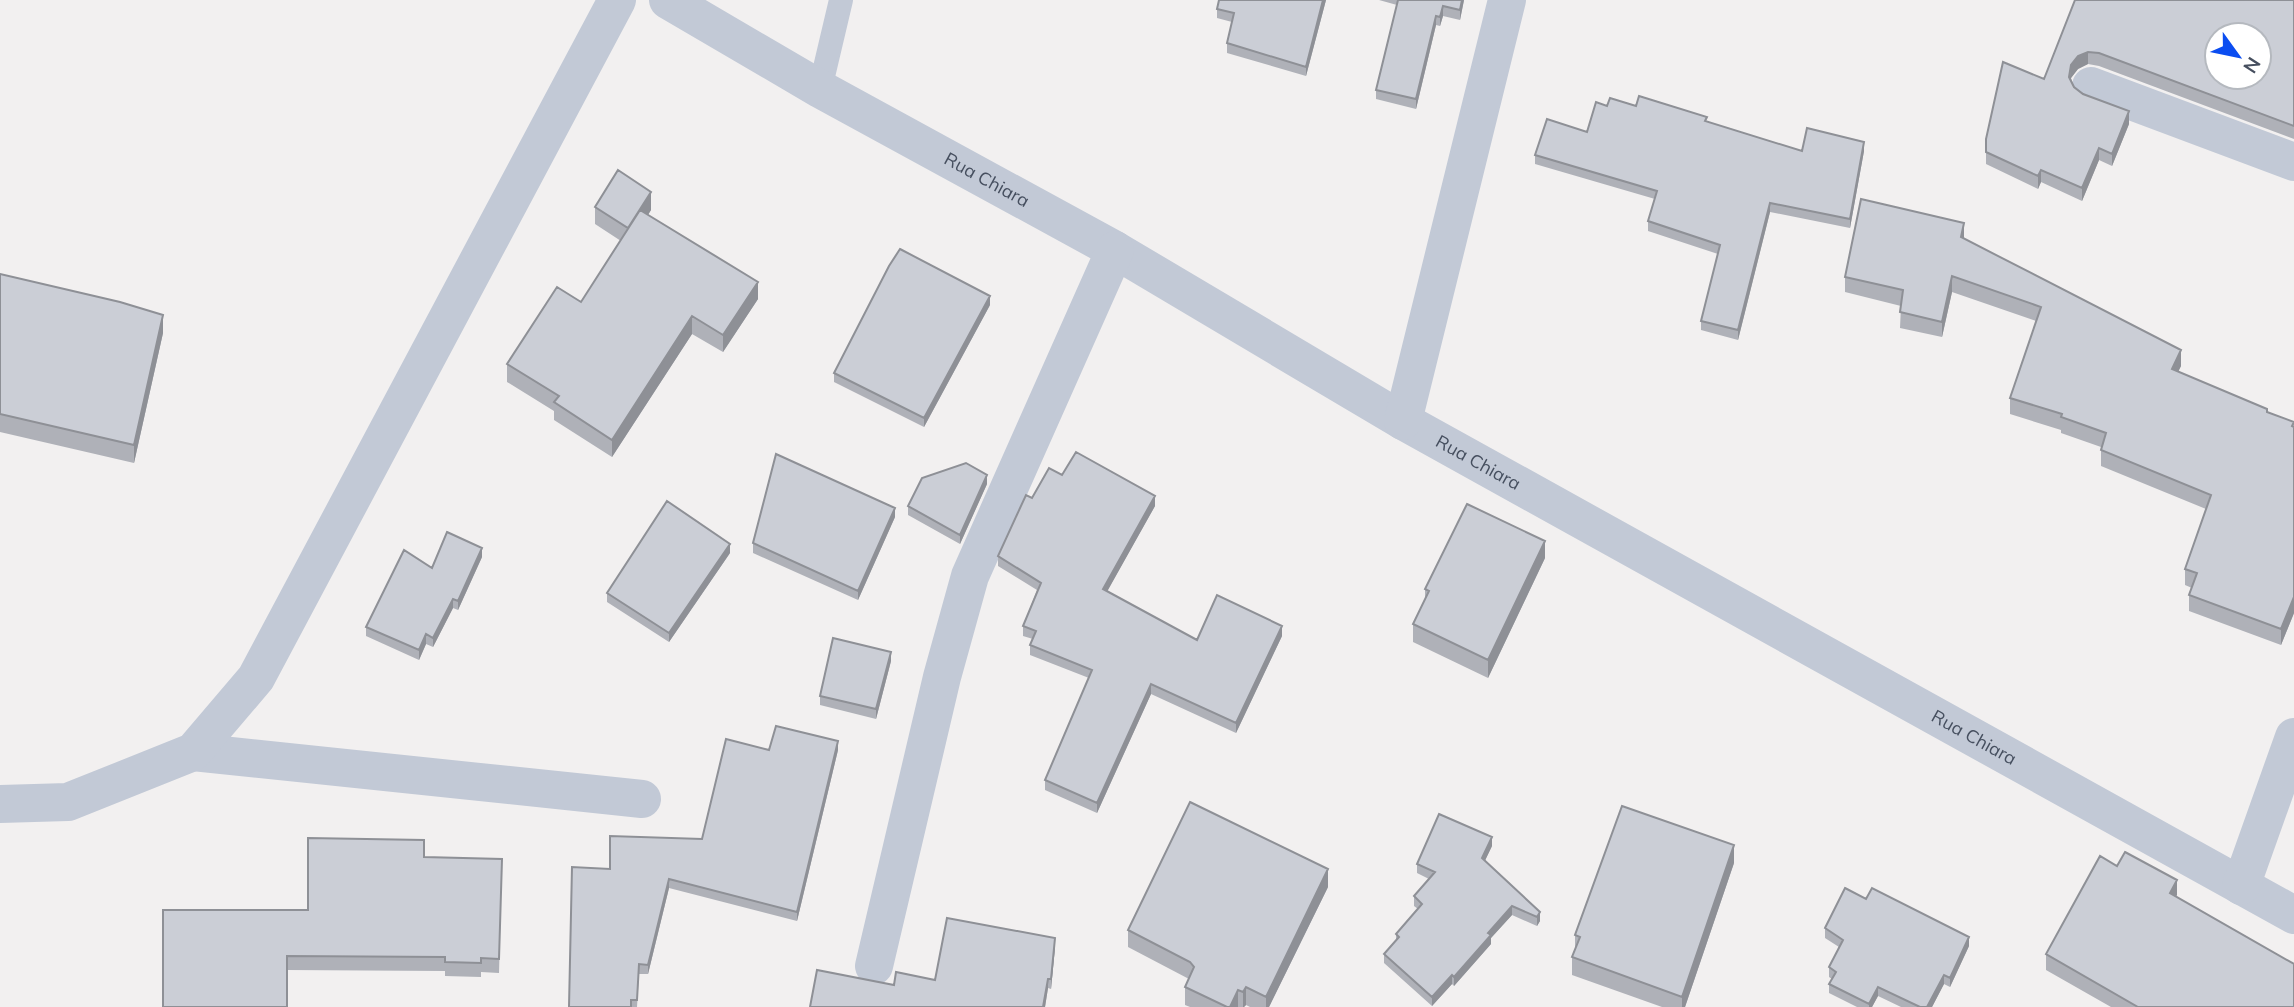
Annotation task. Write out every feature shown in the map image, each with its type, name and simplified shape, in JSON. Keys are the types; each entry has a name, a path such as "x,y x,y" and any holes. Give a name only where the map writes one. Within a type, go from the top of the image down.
{"street":[{"path":"193,752 256,678 617,0"},
{"name":"Rua Chiara","path":"668,0 820,89 1115,250 1403,421 2294,915"},
{"path":"1403,421 1507,0"},
{"path":"2091,86 2294,162"},
{"path":"874,966 942,677 970,576 1115,250"},
{"path":"2241,886 2294,737"},
{"path":"0,804 68,802 193,752 642,799"}],"lane":[{"path":"820,89 841,0"}],"building":[{"path":"1219,0 1323,0 1306,67 1227,43 1234,13 1217,9"},
{"path":"1398,0 1462,0 1460,10 1443,6 1440,17 1436,16 1416,99 1376,90"},
{"path":"2075,0 2294,0 2294,126 2099,53 2088,52 2078,56 2071,65 2069,77 2074,87 2083,94 2129,111 2112,154 2099,148 2082,188 2041,170 2038,176 1986,152 1986,139 2003,62 2044,79"},
{"path":"1639,96 1707,117 1705,121 1802,151 1807,128 1864,142 1850,219 1770,203 1738,330 1701,321 1720,245 1648,221 1657,191 1535,155 1547,119 1587,132 1596,102 1607,106 1610,98 1636,106"},
{"path":"618,170 651,192 628,228 595,207"},
{"path":"1861,199 1964,223 1961,237 2181,350 2172,369 2294,422 2294,597 2281,629 2189,595 2197,573 2185,569 2211,495 2101,450 2106,433 2061,417 2062,414 2010,398 2041,307 1952,276 1942,322 1900,312 1903,290 1845,277"},
{"path":"640,210 758,282 723,335 692,316 612,440 554,402 559,396 507,364 557,287 581,302"},
{"path":"900,249 990,296 924,418 834,373"},
{"path":"0,274 120,302 163,315 134,445 0,414"},
{"path":"1076,452 1155,496 1103,589 1197,640 1217,595 1282,626 1236,723 1151,684 1097,803 1045,780 1092,670 1030,645 1036,631 1023,626 1041,583 998,556 1026,495 1032,498 1049,468 1062,475"},
{"path":"776,454 895,508 858,591 753,543"},
{"path":"966,463 987,475 960,535 908,506 922,478"},
{"path":"667,501 730,544 669,633 607,593"},
{"path":"1467,504 1545,541 1488,660 1413,624 1429,591 1425,589"},
{"path":"447,532 482,548 458,601 453,599 433,638 426,634 419,650 366,627 404,550 432,568"},
{"path":"833,638 891,652 876,709 820,696"},
{"path":"776,726 838,741 797,912 669,879 648,965 639,964 637,1000 631,1000 631,1007 569,1007 572,867 610,869 610,836 702,839 726,739 769,750"},
{"path":"1190,802 1328,869 1266,997 1246,987 1243,992 1238,990 1230,1007 1227,1007 1185,987 1194,967 1190,962 1128,930"},
{"path":"1622,806 1734,845 1682,997 1572,957 1580,937 1575,935"},
{"path":"1439,814 1492,837 1482,858 1540,912 1537,917 1512,906 1488,933 1491,935 1454,977 1452,975 1432,997 1384,954 1399,937 1396,934 1422,904 1414,896 1435,872 1417,864"},
{"path":"308,838 424,840 424,857 502,859 499,959 481,958 481,963 445,962 445,957 287,956 287,1007 163,1007 163,910 308,910"},
{"path":"2125,852 2177,880 2170,893 2294,964 2294,1007 2138,1007 2046,954 2100,856 2117,866"},
{"path":"1845,888 1866,899 1872,888 1969,937 1950,978 1944,975 1927,1007 1920,1007 1878,987 1869,1004 1829,984 1836,972 1829,967 1843,940 1825,928"},
{"path":"947,918 1055,938 1051,979 1048,979 1043,1007 810,1007 817,970 894,985 896,972 935,980"}]}
